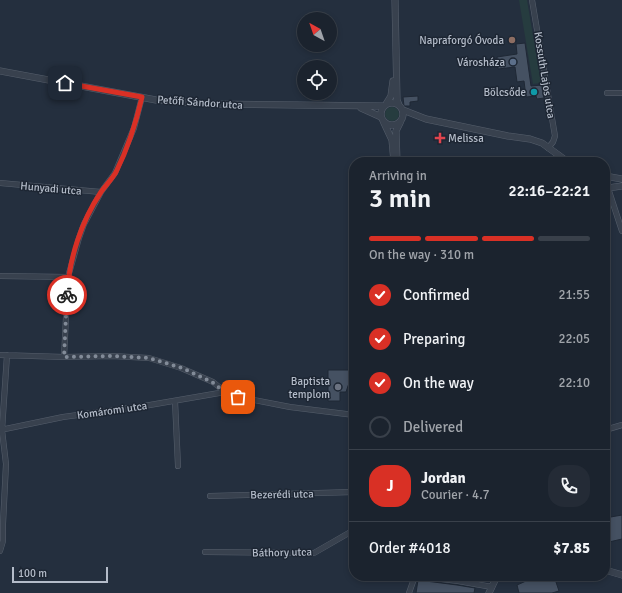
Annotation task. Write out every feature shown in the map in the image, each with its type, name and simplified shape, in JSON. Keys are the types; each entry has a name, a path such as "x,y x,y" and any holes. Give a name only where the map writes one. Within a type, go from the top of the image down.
{"street":[{"path":"395,0 395,62 397,100 401,108 401,121 396,131 398,157"},
{"name":"Kossuth Lajos utca","path":"532,0 555,136 553,142 548,148"},
{"path":"394,157 392,140 382,120 381,110 391,94 395,62"},
{"name":"Petőfi Sándor utca","path":"0,71 174,102 355,107 385,105"},
{"path":"607,93 622,93"},
{"name":"Hunyadi utca","path":"64,357 68,277 84,224 101,192 115,174 134,128 142,97"},
{"path":"385,105 393,103 426,119"},
{"name":"Petőfi Sándor utca","path":"355,107 372,113 382,120"},
{"path":"382,120 390,126 409,118 426,119 508,136 530,139 548,148 561,157"},
{"path":"610,177 622,179"},
{"name":"Hunyadi utca","path":"0,184 101,192"},
{"path":"610,186 622,186"},
{"path":"610,195 622,231"},
{"path":"0,276 68,277"},
{"path":"0,355 64,357 112,356 149,358 182,368 212,382 225,392 238,397 290,407 349,414"},
{"path":"0,551 4,541 2,524 6,464 1,430 7,355"},
{"name":"Komáromi utca","path":"1,430 63,417 175,401 225,392"},
{"path":"175,401 178,466"},
{"path":"610,429 622,425"},
{"name":"Bezerédi utca","path":"210,496 349,492"},
{"path":"0,531 2,524"},
{"name":"Báthory utca","path":"204,552 314,553 349,533"},
{"path":"610,571 622,575"},
{"path":"409,593 413,581"},
{"path":"458,581 490,590 494,581"}],"green space":[{"path":"519,0 527,0 541,83 533,84"},
{"path":"389,107 395,107 399,111 399,117 395,121 389,121 385,117 385,111"}],"building":[{"name":"Városháza","path":"525,43 531,86 542,85 544,98 537,99 536,96 526,97 524,81 517,82 515,67 498,69 497,57 517,54 516,44"},
{"path":"418,96 418,101 410,102 410,106 404,106 403,97"},
{"name":"Baptista templom","path":"328,370 349,370 349,383 346,392 340,392 340,401 328,401"},
{"path":"622,515 622,539 610,542 610,517"},
{"path":"418,581 475,588 474,593 416,593"},
{"path":"526,581 556,581 559,591 552,593 519,593 517,585"}],"way so far":[{"path":"67,295 64,357 112,356 149,358 182,368 212,382 225,392 238,397"}],"place":[{"name":"Napraforgó Óvoda","path":"512,40"},
{"name":"Városháza","path":"513,62"},
{"name":"Bölcsőde","path":"534,92"},
{"name":"Melissa","path":"440,138"},
{"name":"Baptista templom","path":"338,387"}],"route":[{"path":"65,83 142,97 134,128 115,174 101,192 84,224 68,277 67,295"}]}
